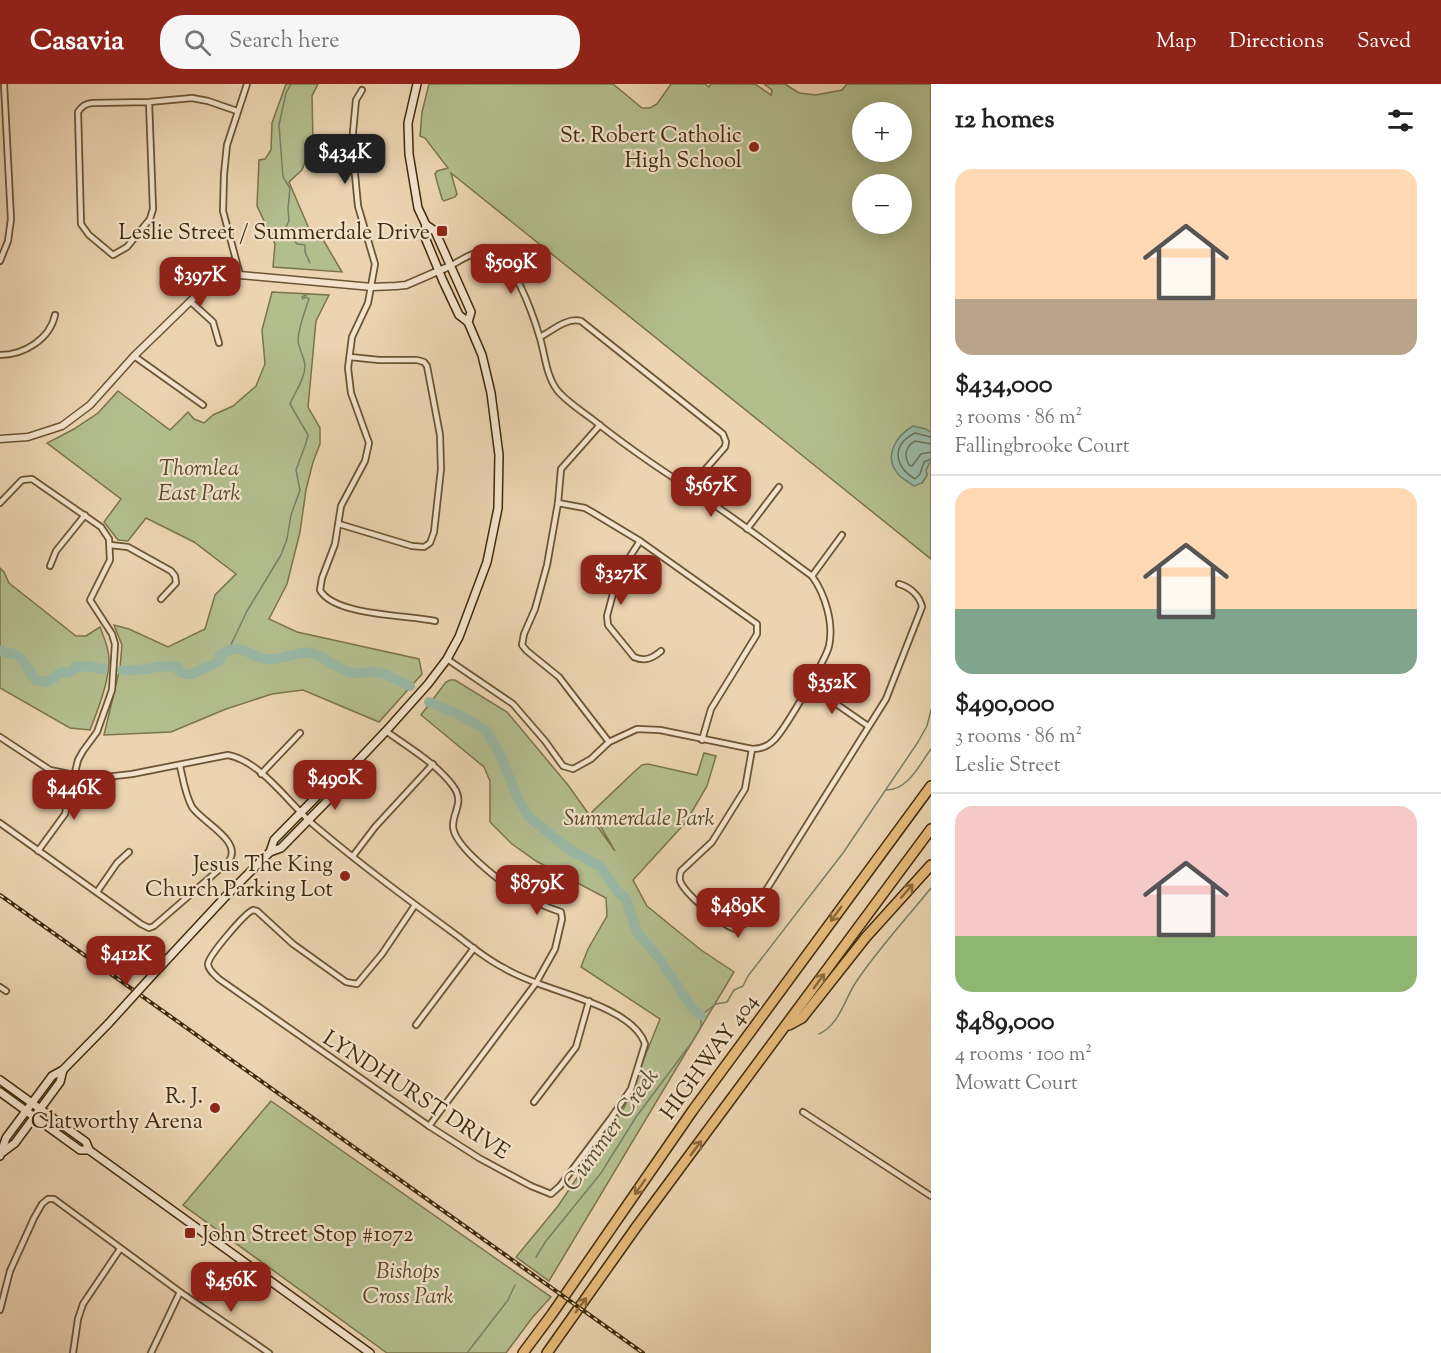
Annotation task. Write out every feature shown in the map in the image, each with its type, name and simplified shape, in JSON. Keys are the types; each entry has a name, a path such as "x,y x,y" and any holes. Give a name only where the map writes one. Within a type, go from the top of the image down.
{"highway":[{"name":"HIGHWAY 404","path":"523,1353 693,1110 931,786"},
{"name":"HIGHWAY 404","path":"547,1353 931,829"},
{"path":"785,1028 802,1018 866,937 931,865"}],"main road":[{"path":"417,84 408,123 409,154 418,208 426,225 435,231 471,312 468,322"},
{"path":"1,1154 6,1138 52,1076 63,1070 109,1023 226,896 270,852 281,848 332,796 333,787 428,684 447,659 465,622 487,562 498,507 499,455 491,393 482,355 468,322 459,315 439,270 424,235 426,225"},
{"path":"270,852 274,840 325,788 333,787"},
{"path":"1,1154 15,1143 60,1082 63,1070"},
{"path":"0,1080 86,1142 89,1150 370,1353"},
{"path":"0,1092 80,1150 89,1150"}],"street":[{"path":"240,275 224,210 227,145 247,84"},
{"path":"0,261 10,231 3,85"},
{"path":"362,90 356,100 352,132 354,164 358,206 375,264 366,310 351,337 348,368 351,393 369,443 365,461 341,506 333,555 320,584 322,595 335,602 366,612 384,616 413,616 435,621"},
{"path":"149,102 153,209 150,219 127,247 113,255 89,235 81,224 78,112 84,105 192,98 237,111"},
{"path":"0,159 8,159"},
{"path":"0,439 28,437 63,426 90,405 134,356 203,289 224,279 240,275 372,287 406,285 479,252 488,250 494,252 504,258 516,279 540,337 550,378 555,388 654,466 689,488 812,576 824,600 830,636 829,646 821,667 774,741 759,749 702,740 660,730 637,729 609,742 591,759 573,769 563,766 513,704 447,659"},
{"path":"190,301 213,322 219,343"},
{"path":"0,355 15,354 35,344 52,326 55,315"},
{"path":"540,337 568,321 576,319 581,321 723,434 725,447 689,488"},
{"path":"134,356 204,405"},
{"path":"339,524 412,546 428,545 434,532 441,468 440,435 427,366 424,362 350,357"},
{"path":"600,425 563,466 559,478 558,503 548,565 522,645 559,677 609,742"},
{"path":"0,503 22,480 32,479 101,527 110,539 110,560 90,600 112,634 115,644 112,690 98,732 83,751 74,775 65,814 38,851"},
{"path":"747,529 779,487"},
{"path":"558,503 585,508 640,541 757,624 757,634 711,709 702,740"},
{"path":"50,566 56,551 85,515"},
{"path":"812,576 842,535"},
{"path":"640,541 618,575 607,613 608,625 633,657 652,658 661,651"},
{"path":"110,545 128,547 171,571 176,583 160,598"},
{"path":"752,749 745,789 712,842 680,875 681,883 692,895 722,923 735,929 748,919 886,699 922,607 917,596 899,584"},
{"path":"809,685 867,726"},
{"path":"386,731 433,764 455,788 459,805 453,825 456,837 469,854 518,893 544,907 561,912 562,919 555,949 536,983 429,1126"},
{"path":"261,774 300,733"},
{"name":"LYNDHURST DRIVE","path":"0,737 44,767 74,775 115,776 157,771 228,755 242,759 261,774 308,820 415,905 501,967 536,983 589,1002 621,1018 644,1039 645,1044 631,1089 556,1191 551,1194 479,1158 429,1126 219,979 208,966 213,954 244,916 253,910 257,911 293,944 346,982 357,984 382,954 415,905"},
{"path":"353,856 375,827 433,764"},
{"path":"0,823 149,928 160,923 232,857 233,850 228,841 192,806 186,792 180,765"},
{"path":"97,892 117,863 129,852"},
{"path":"416,1025 474,948"},
{"path":"0,987 6,991"},
{"path":"534,1102 576,1047 589,1002"},
{"path":"802,1112 931,1196"},
{"path":"0,1310 10,1270 34,1218 42,1204 48,1199 54,1199 180,1292 269,1353"},
{"path":"73,1353 78,1319 83,1304 120,1249"},
{"path":"150,1353 180,1292"}],"green space":[{"path":"286,84 318,84 312,96 313,141 302,170 289,182 310,231 318,231 342,272 273,267 275,244 257,206 259,160 265,159 271,150 272,123"},
{"path":"429,84 613,84 642,108 650,108 657,104 671,84 705,84 709,87 711,84 755,84 771,95 772,90 764,84 785,84 799,93 816,95 842,90 847,84 931,84 931,432 922,483 931,460 931,559 451,173 457,194 444,201 435,174 437,171 448,168 425,138 420,136 422,112"},
{"name":"Thornlea East Park","path":"272,292 329,295 316,321 308,407 320,428 320,444 306,490 300,532 287,584 269,619 297,632 419,659 422,674 379,722 303,690 272,694 226,709 171,732 104,735 120,668 122,645 114,625 129,629 168,647 205,629 215,595 236,574 194,542 146,518 128,541 118,540 104,522 121,499 47,443 98,413 118,391 170,430 188,412 194,419 204,423 213,415 233,406 256,386 265,364 262,330"},
{"path":"0,568 9,583 76,636 86,636 100,627 108,649 109,664 104,689 90,730 70,728 0,688"},
{"name":"Summerdale Park","path":"455,680 507,712 568,785 615,851 592,812 635,771 642,765 648,764 697,775 704,753 716,756 707,786 686,822 633,880 647,906 701,950 734,972 549,1281 516,1257 558,1206 624,1108 660,1019 581,967 588,949 607,916 606,898 536,861 512,844 490,822 490,781 484,767 421,715 446,682"},
{"name":"Bishops Cross Park","path":"271,1101 551,1297 506,1353 387,1353 183,1205"}],"water":[{"path":"913,426 931,432 931,460 926,470 927,475 922,483 914,486 898,474 892,460 897,441"}],"waterway":[{"path":"291,84 286,93 279,125 283,177 290,188 289,221 286,227 291,232 297,230 294,240 297,244 305,245 305,252 310,263"},
{"path":"229,649 247,611 281,555 300,490 296,470 308,435 290,404 305,370 298,341 300,326 309,299 302,297 308,294"},
{"path":"122,670 171,666 178,667 178,670 185,674 193,674 215,664 221,659 220,655 234,649 267,659 307,652 349,672 381,673 410,686"},
{"path":"0,651 19,657 36,680 47,682 62,672 69,673 76,667 103,669"},
{"path":"429,702 460,715 486,730 501,756 518,799 529,817 570,850 601,867 617,891 626,899 637,932 661,961 693,1009 701,1015"},
{"path":"536,1257 546,1241 601,1173 636,1117 692,1042 701,1027 701,1015 716,1004 727,1002 734,990 743,986 748,976 843,853 918,742 927,726 931,710"},
{"path":"887,790 895,789 907,781 931,749"},
{"path":"819,1034 837,1018 856,982 931,888"},
{"name":"Cummer Creek","path":"467,1353 508,1300 515,1285"}],"railway":[{"path":"0,895 643,1353"}],"place":[{"name":"St. Robert Catholic High School","path":"754,147"},
{"name":"Leslie Street / Summerdale Drive","path":"442,231"},
{"name":"Jesus The King Church Parking Lot","path":"345,876"},
{"name":"R. J. Clatworthy Arena","path":"215,1108"},
{"name":"John Street Stop #1072","path":"190,1233"}]}
